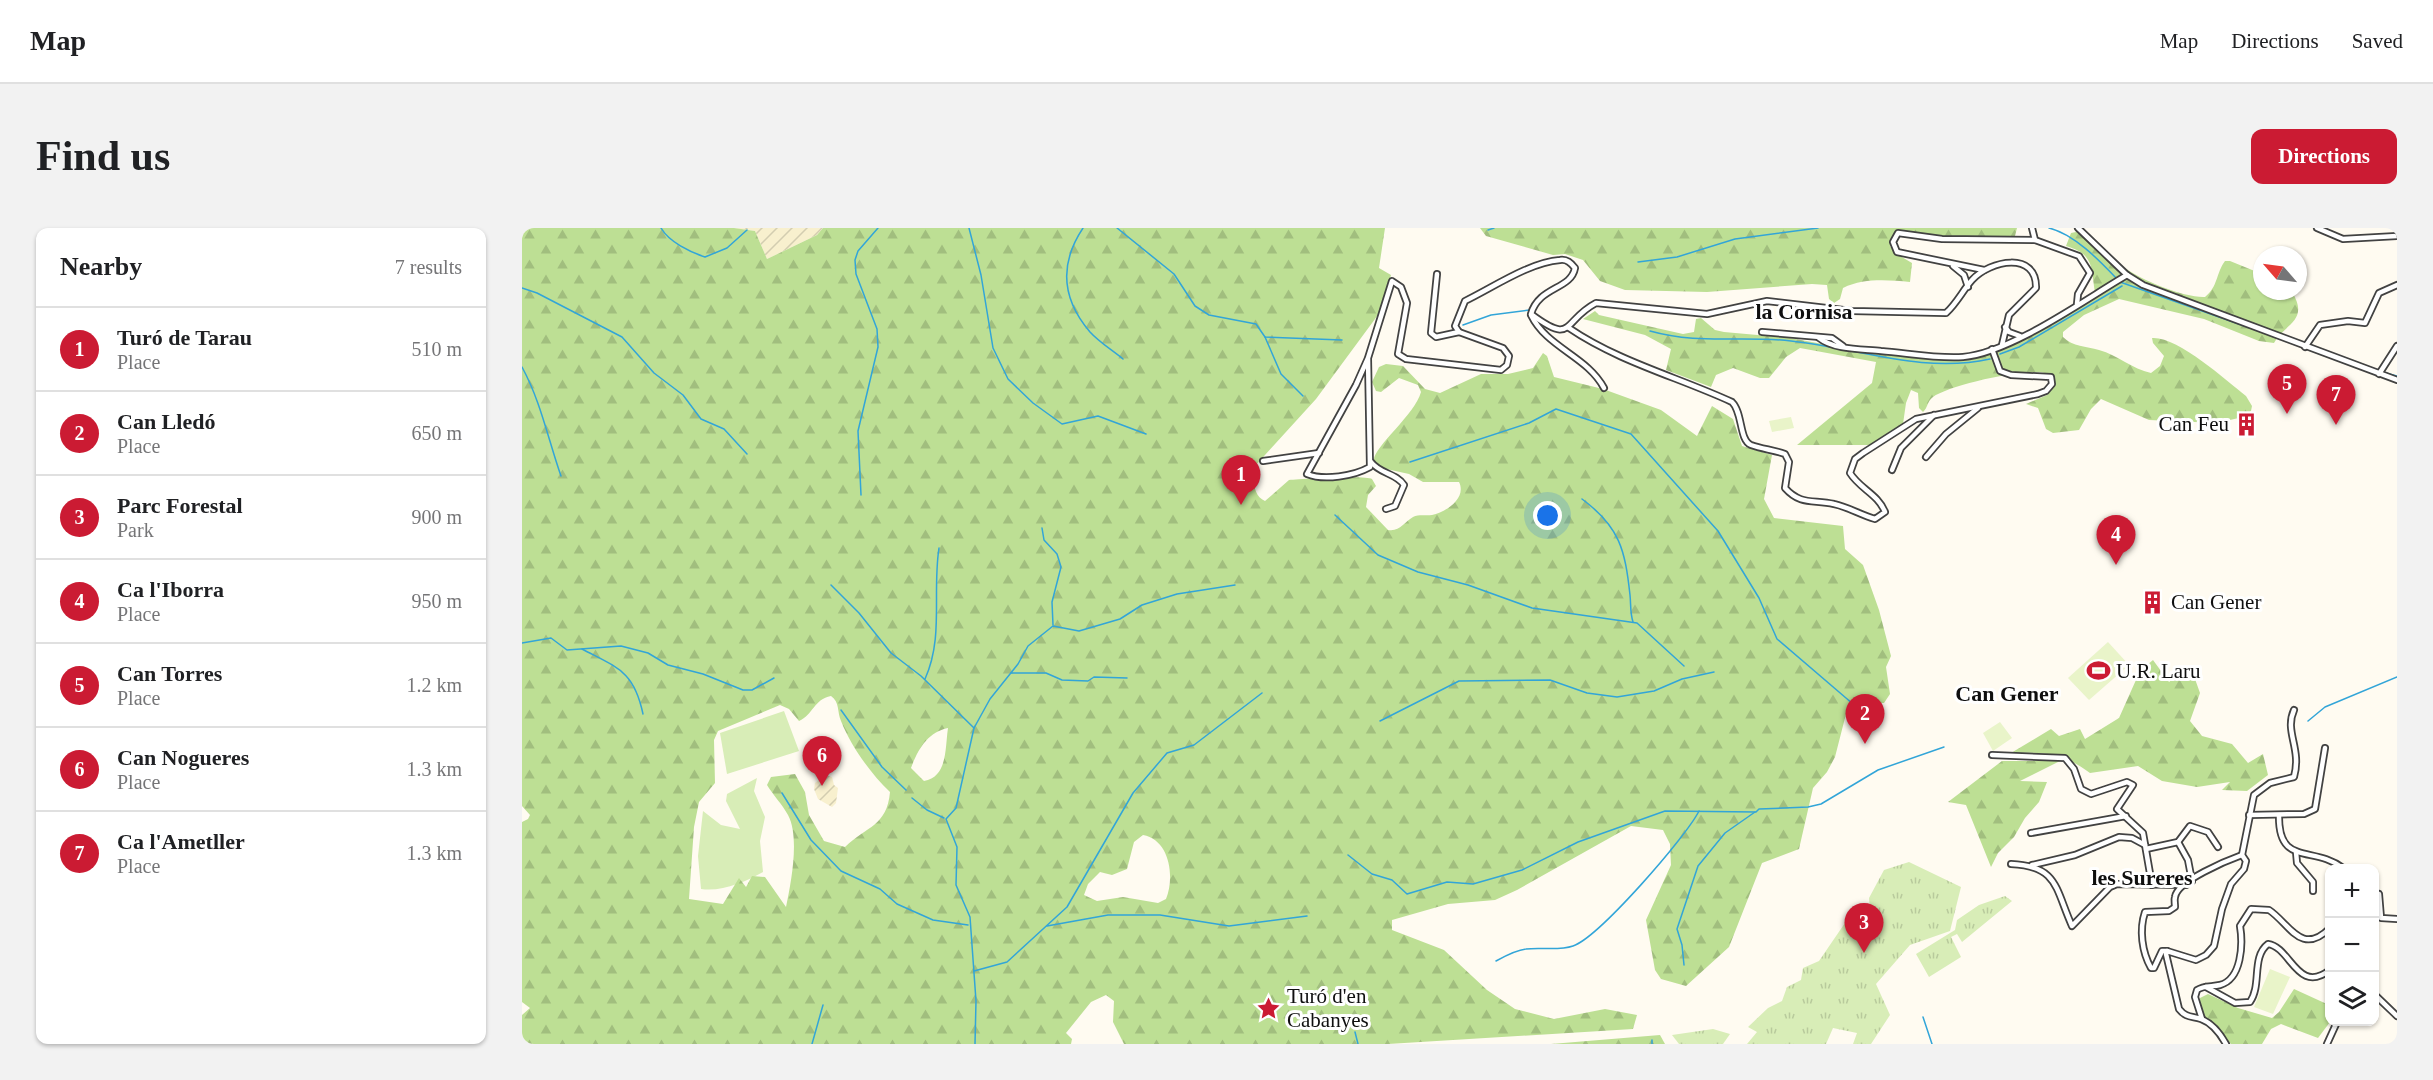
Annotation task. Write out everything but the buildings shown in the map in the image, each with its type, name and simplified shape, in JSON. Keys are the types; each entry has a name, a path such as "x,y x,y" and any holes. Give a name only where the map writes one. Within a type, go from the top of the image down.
{"street":[{"path":"2032,228 2035,240"},
{"path":"2078,228 2127,275 2162,292 2397,380"},
{"path":"2317,228 2343,239 2397,236"},
{"path":"2002,345 2009,315 2036,288 2036,277 2029,265 2019,262 1984,270 1897,252 1893,242 1898,233 1942,239 2035,240 2079,256 2090,273 2078,294 2077,304"},
{"path":"1459,332 1455,326 1465,301 1520,273 1561,259 1570,262 1575,268 1574,274 1567,281 1540,296 1531,314"},
{"path":"1950,264 1964,275 1968,287"},
{"path":"1531,314 1547,326 1560,330 1569,328 1584,309 1596,303 1707,314 1767,301 1852,311 1946,313 1971,281 1984,270"},
{"path":"1368,358 1370,467 1360,472 1316,477 1307,474 1368,358 1392,281 1401,286 1407,303 1398,354 1406,359 1501,370 1507,365 1509,356 1503,348 1459,332 1436,337 1431,333 1437,274"},
{"path":"1762,332 1832,338 1843,346 1964,357 1992,349 2023,336 2127,275"},
{"path":"2304,347 2320,325 2348,321 2365,323 2379,293 2397,285"},
{"path":"1531,314 1538,330 1596,373 1604,388"},
{"path":"2005,327 2009,332 2023,336"},
{"path":"1569,328 1589,341 1654,371 1732,402 1739,409 1744,438 1749,444 1785,454 1789,462 1785,488 1794,498 1803,502 1835,504 1875,519 1885,512 1881,500 1857,483 1851,473 1856,459 1916,419 2038,394 2046,391 2052,384 2051,377 2011,375 2000,371 1992,349"},
{"path":"2379,374 2397,346"},
{"path":"1926,458 1946,434 1980,407"},
{"path":"1892,470 1901,448 1934,415"},
{"path":"1263,461 1319,453"},
{"path":"1371,462 1377,470 1400,478 1404,485 1395,506 1386,509"},
{"path":"2242,855 2210,868 2186,885 2174,896 2175,907 2169,910 2149,910 2143,919 2142,941 2151,968 2154,968 2162,951 2196,960 2206,955 2214,946 2222,909 2231,884 2244,869 2246,861 2242,855 2249,815 2257,792 2270,783 2294,777 2298,759 2289,720 2294,710"},
{"path":"2249,815 2304,814 2315,809 2325,748"},
{"path":"1992,755 2065,758 2074,769 2080,789 2091,794 2127,782 2133,785 2116,809 2143,833 2152,885"},
{"path":"2279,815 2281,840 2296,852 2325,857 2336,864"},
{"path":"2031,833 2126,816"},
{"path":"2030,865 2075,855 2119,837 2132,838 2146,847 2178,842 2190,826 2208,832 2218,848"},
{"path":"2178,842 2188,860 2192,881"},
{"path":"2296,852 2297,863 2313,882 2313,891"},
{"path":"2011,864 2030,865 2043,869 2050,876 2072,926 2110,886 2117,884 2186,885"},
{"path":"2379,894 2381,918 2397,919"},
{"path":"2202,1019 2195,997 2200,988 2223,984 2235,973 2244,941 2240,926 2251,909 2269,910 2298,937 2318,936 2325,931"},
{"path":"2206,987 2235,1003 2250,1002 2254,994 2260,955 2268,944 2277,946 2302,974 2318,976 2326,972"},
{"path":"2167,951 2167,966 2179,1009 2184,1015 2202,1019 2219,1032 2226,1044"},
{"path":"2379,999 2397,1016"},
{"path":"2327,1044 2335,1026"}],"shaded area":[{"path":"734,228 823,228 817,235 767,259 755,231"},
{"path":"826,775 832,777 834,785 838,788 836,803 832,807 818,799 814,789 815,783"}],"green space":[{"path":"522,228 734,228 755,231 767,259 817,235 823,228 1385,228 1379,268 1391,275 1381,310 1316,399 1255,466 1254,486 1261,498 1265,501 1289,480 1358,477 1372,479 1376,486 1368,495 1366,507 1388,530 1399,528 1415,516 1432,515 1443,511 1458,499 1461,488 1459,482 1423,482 1409,474 1382,468 1374,461 1375,455 1411,411 1421,392 1418,385 1399,378 1381,392 1376,391 1372,382 1379,367 1386,364 1403,366 1425,389 1440,393 1481,374 1508,374 1533,368 1543,353 1547,356 1554,377 1603,389 1661,410 1697,436 1712,406 1733,419 1742,446 1772,455 1764,499 1774,518 1843,526 1845,549 1863,565 1879,610 1891,656 1886,667 1890,694 1884,703 1858,703 1846,714 1835,757 1827,772 1813,788 1799,849 1762,863 1729,947 1686,986 1661,979 1655,970 1646,920 1671,865 1670,844 1663,830 1631,826 1495,900 1448,904 1392,920 1392,930 1444,950 1487,990 1515,1009 1554,1019 1605,1009 1637,1015 1633,1029 1388,1044 1124,1044 1113,1022 1114,1001 1106,995 1091,1002 1066,1033 1072,1039 1071,1044 522,1044 522,1015 530,1008 522,1002 522,822 530,815 522,806","holes":["831,696 836,701 841,721 856,749 875,776 890,792 885,812 875,824 845,847 824,841 809,815 805,792 795,774 771,777 767,785 792,824 794,847 786,907 765,877 752,876 746,887 739,878 723,904 689,899 694,827 699,802 715,783 714,740 718,731 780,705 789,709 799,721 825,698","948,728 941,767 937,774 924,781 911,768 914,761 929,737","1143,835 1152,838 1165,852 1170,870 1166,899 1158,903 1123,897 1097,901 1084,895 1088,884 1100,872 1112,875 1127,869 1134,842"]},
{"path":"1480,228 2017,228 2015,236 1930,236 1897,232 1890,246 1895,253 1912,263 1910,282 1876,280 1851,285 1843,288 1840,299 1834,303 1829,299 1827,285 1812,284 1707,292 1625,290 1600,281 1583,260 1565,254 1553,255 1486,236"},
{"path":"2071,233 2083,233 2090,236 2132,273 2186,295 2205,297 2215,284 2225,261 2230,261 2253,270 2253,300 2296,300 2297,316 2274,343 2259,341 2204,319 2119,299 2084,315 2063,332 2063,337 2071,343 2106,352 2151,373 2160,366 2164,356 2153,343 2152,338 2174,344 2201,360 2246,396 2252,406 2251,411 2243,417 2217,423 2149,420 2101,399 2091,409 2079,430 2053,433 2046,429 2038,408 2026,404 2047,395 2056,384 2051,375 2011,374 1973,382 1942,392 1931,399 1923,412 1919,408 1918,393 1911,390 1906,403 1903,424 1870,445 1797,445 1872,383 1876,362 1800,348 1786,357 1769,378 1760,378 1733,368 1716,375 1711,387 1666,370 1671,349 1645,335 1583,319 1595,311 1599,315 1683,334 1694,332 1696,319 1701,318 1715,330 1724,332 1790,338 1850,349 1951,359 1977,358 2000,351 2096,297 2088,259 2066,246"},
{"path":"1791,417 1794,428 1772,432 1769,421"},
{"name":"U.R. Laru","path":"2108,642 2129,665 2089,700 2068,678"},
{"path":"2153,660 2169,682 2190,665 2200,693 2190,721 2202,736 2232,744 2248,763 2263,754 2268,775 2247,791 2222,790 2230,782 2197,787 2162,781 2138,766 2090,773 2061,757 2034,753 2011,753 2051,729 2059,736 2080,729 2085,739 2119,718 2140,671"},
{"path":"784,711 799,751 727,774 720,733"},
{"path":"2000,722 2012,738 1993,751 1983,733"},
{"path":"2002,761 2060,761 2020,781 2047,782 2039,802 2025,818 2014,837 1998,853 1991,867 1966,805 1948,802"},
{"path":"757,778 754,791 765,817 760,841 763,872 725,888 701,889 698,856 703,811 721,825 740,829 726,801 727,794"},
{"path":"1909,862 1961,887 1950,931 1910,945 1876,984 1890,1015 1871,1044 1853,1044 1857,1033 1833,1028 1826,1044 1747,1044 1757,1032 1748,1027 1768,1008 1782,1001 1787,987 1801,980 1803,968 1819,961 1847,920 1860,922 1870,910 1869,898 1884,870"},
{"path":"2005,896 2012,901 1962,942 1957,934 1951,937 1961,957 1929,977 1916,954 1955,930 1957,920 1979,905"},
{"path":"2270,969 2290,977 2273,1014 2254,1007"},
{"path":"2294,989 2325,1003 2325,1026 2327,1026 2318,1038 2281,1024 2271,1029 2262,1044 2231,1044 2205,1017 2199,1005 2200,998 2208,994 2238,1008 2272,1018 2279,1012"},
{"path":"1713,1029 1730,1034 1723,1044 1679,1044 1672,1035"},
{"path":"1660,1035 1665,1044 1551,1044"}],"waterway":[{"path":"661,228 674,242 705,257 727,248 747,230"},
{"path":"861,495 858,431 878,347 877,329 856,274 855,260 858,251 878,228"},
{"path":"969,228 981,275 993,348 1008,379 1033,403 1062,424 1098,416 1146,434"},
{"path":"1083,228 1075,241 1067,268 1069,294 1080,319 1090,332 1123,359"},
{"path":"1117,228 1174,274 1195,306 1209,315 1256,324 1265,337 1342,340"},
{"path":"1488,230 1494,228"},
{"path":"1638,262 1677,257 1735,239 1818,228"},
{"path":"2049,228 2077,242 2117,279"},
{"path":"2120,282 2256,330"},
{"path":"2000,354 2019,347 2122,286"},
{"path":"522,288 537,293 622,337 654,373 683,395 701,419 724,429 747,454"},
{"path":"1463,325 1491,315 1529,310"},
{"path":"1650,331 1686,338 1791,341 1915,362 1940,364 1990,359"},
{"path":"1265,337 1281,374 1303,396"},
{"path":"522,367 539,407 561,476"},
{"path":"2382,372 2397,376"},
{"path":"1410,462 1529,423 1556,409 1631,434 1718,531 1759,598 1777,639 1853,704"},
{"path":"1582,499 1605,519 1623,552 1633,622"},
{"path":"1335,515 1378,555 1418,572 1468,585 1532,608 1637,623 1684,666"},
{"path":"1042,528 1044,540 1057,554 1061,567 1052,602 1053,625"},
{"path":"925,679 931,663 936,631 939,548"},
{"path":"831,585 859,613 891,653 921,676 974,728"},
{"path":"975,1044 976,1001 970,917 956,885 957,847 946,819 956,808 974,728 990,699 1018,664 1028,646 1053,626 1079,631 1120,619 1142,605 1177,594 1235,585"},
{"path":"522,643 551,638 567,650 621,646 648,653 668,665 703,674 743,690 752,690 774,678"},
{"path":"582,649 623,673 635,688 643,714"},
{"path":"1380,721 1459,681 1550,680 1587,693 1617,697 1654,691 1682,679 1714,672"},
{"path":"1011,673 1046,673 1062,680 1088,681 1094,677 1127,678"},
{"path":"2308,721 2325,707 2397,677"},
{"path":"974,971 1007,962 1067,907 1133,793 1167,753 1194,745 1262,693"},
{"path":"841,710 882,767 906,790"},
{"path":"1348,855 1372,874 1392,880 1407,894 1447,882 1473,884 1522,870 1578,842 1665,811 1756,812 1759,809 1808,807 1821,804 1878,770 1944,747"},
{"path":"782,793 811,840 841,871 880,889 897,904 933,920 968,925"},
{"path":"912,798 927,810 944,818"},
{"path":"1496,961 1522,950 1568,947 1585,939 1641,885 1677,842 1699,811"},
{"path":"1684,965 1682,945 1677,929 1698,866 1725,833 1755,812"},
{"path":"1047,926 1108,915 1160,915 1229,926 1307,916"},
{"path":"812,1044 823,1005"},
{"path":"1923,1017 1932,1044"},
{"path":"1355,1032 1358,1044"}],"place":[{"name":"Can Torres","path":"2287,414"},
{"name":"Can Feu","path":"2247,424"},
{"name":"Ca l'Ametller","path":"2336,425"},
{"name":"Turó de Tarau","path":"1241,505"},
{"name":"Ca l'Iborra","path":"2116,565"},
{"name":"Can Gener","path":"2153,602"},
{"name":"U.R. Laru","path":"2098,671"},
{"name":"Can Lledó","path":"1865,744"},
{"name":"Can Nogueres","path":"822,786"},
{"name":"Parc Forestal","path":"1864,953"},
{"name":"Turó d'en Cabanyes","path":"1269,1008"}],"district":[{"name":"la Cornisa","path":"1804,311"},
{"name":"Can Gener","path":"2007,693"},
{"name":"les Sureres","path":"2142,877"}]}
